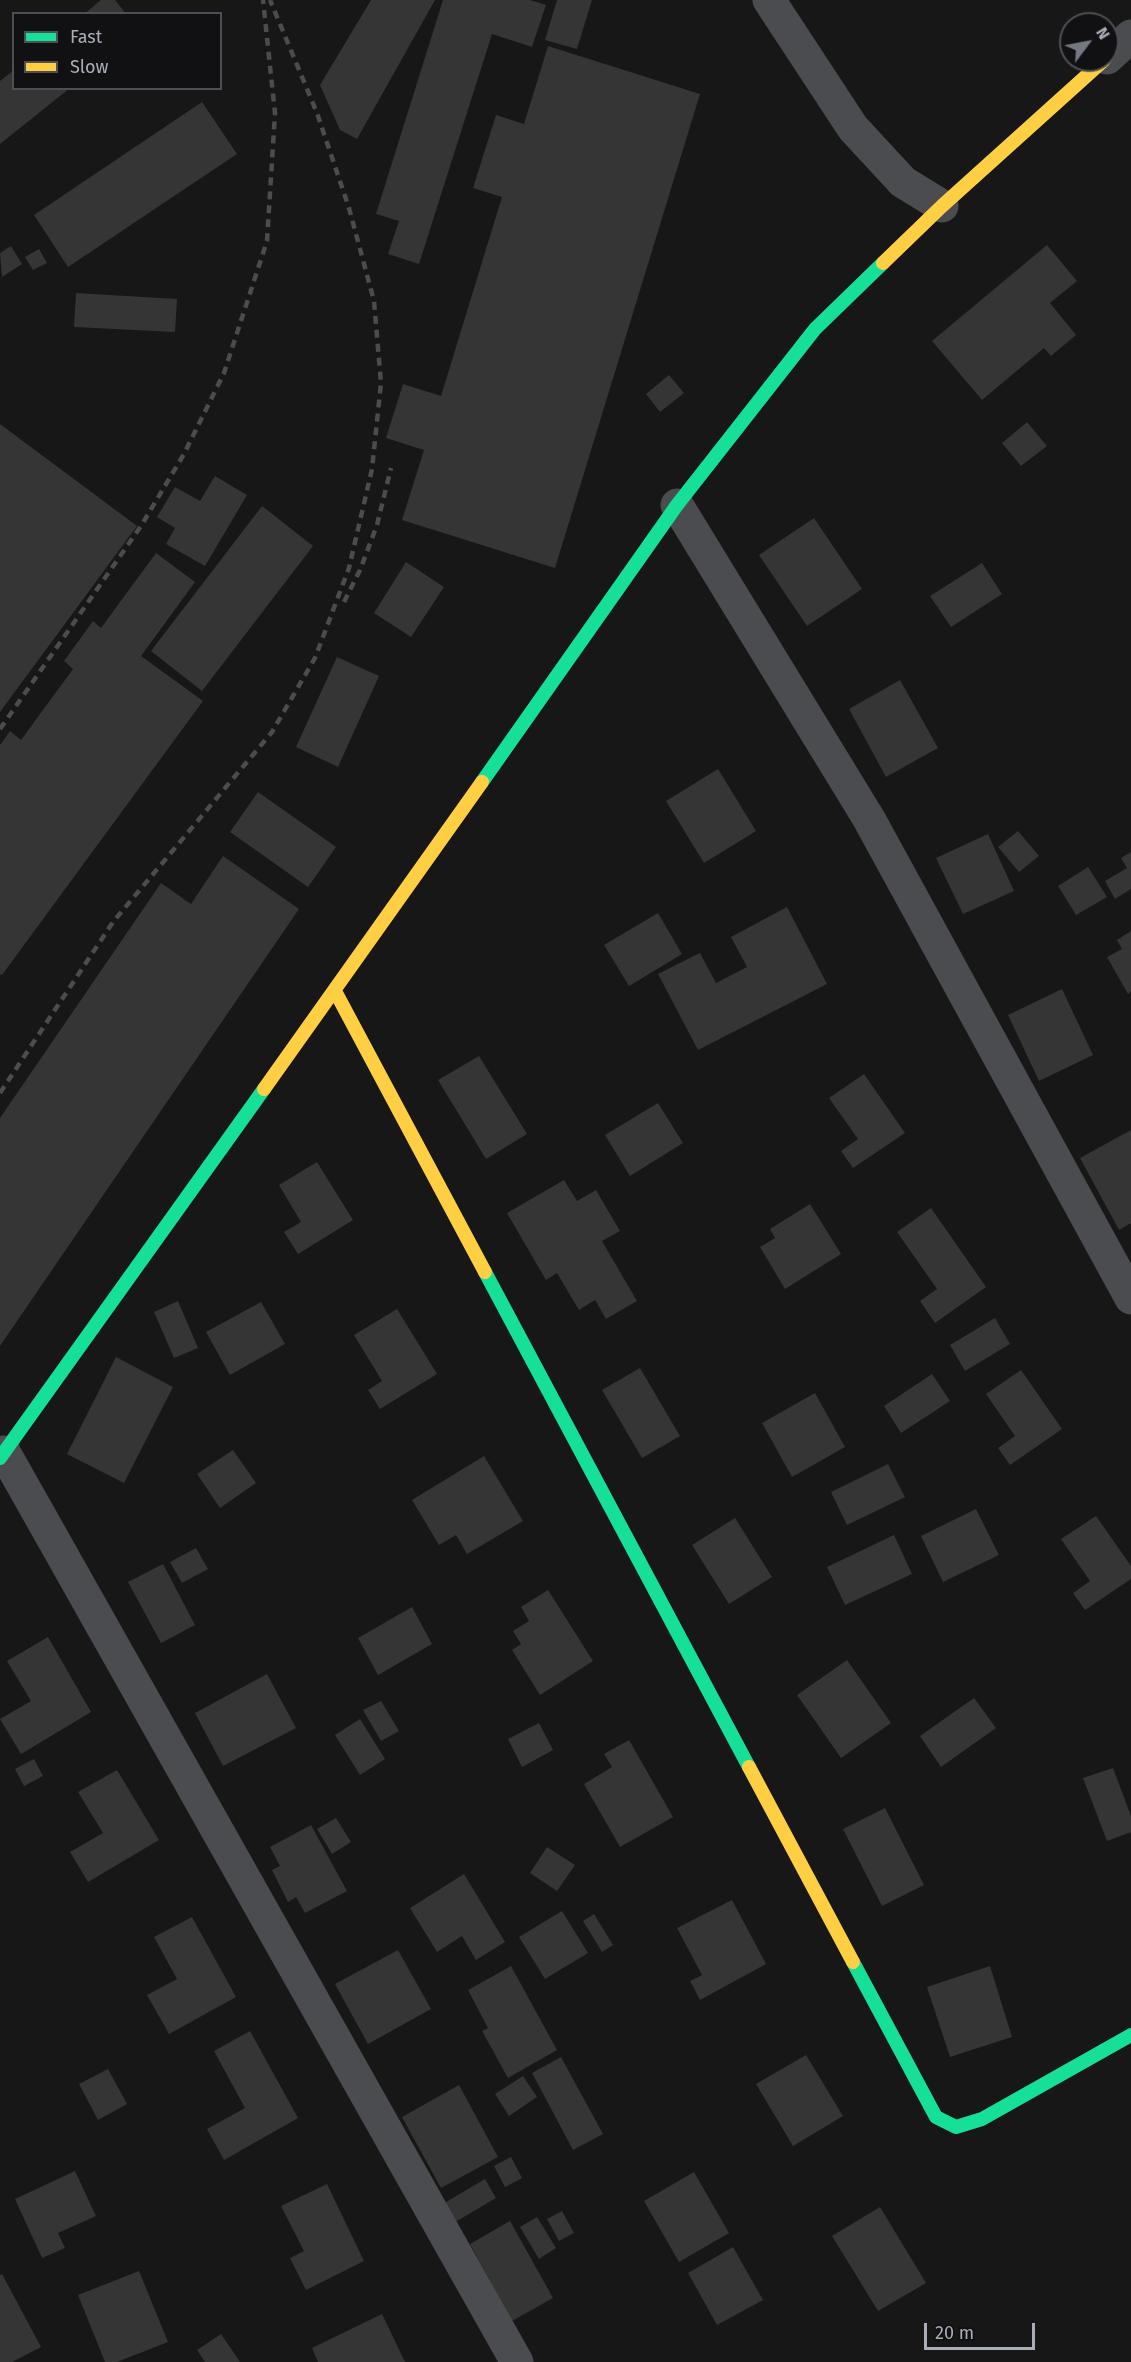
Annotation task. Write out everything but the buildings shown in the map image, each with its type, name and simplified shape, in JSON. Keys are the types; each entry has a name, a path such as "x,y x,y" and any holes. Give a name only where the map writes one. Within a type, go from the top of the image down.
{"street":[{"path":"769,0 854,128 903,182 942,206"},
{"path":"1119,47 1131,36"},
{"path":"517,2362 2,1455 335,991 677,505 815,329 942,206 1091,72"},
{"path":"677,505 869,819 1131,1298"},
{"path":"335,991 936,2117 956,2127 981,2120 1131,2036"}],"railway":[{"path":"0,729 141,526 184,454 224,373 267,241 275,113 263,0"},
{"path":"0,1093 113,922 272,732 315,658 349,568 372,469 381,383 374,301 349,208 317,113 270,0"},
{"path":"344,602 360,570 377,525 391,468"}],"traffic: fast":[{"path":"482,782 677,505 815,329 883,263"},
{"path":"0,1458 264,1089"},
{"path":"485,1272 749,1767"},
{"path":"853,1962 936,2117 956,2127 982,2119 1131,2035"}],"traffic: slow":[{"path":"883,263 942,206 1091,72"},
{"path":"264,1089 482,782"},
{"path":"335,991 485,1272"},
{"path":"749,1767 853,1962"}]}
